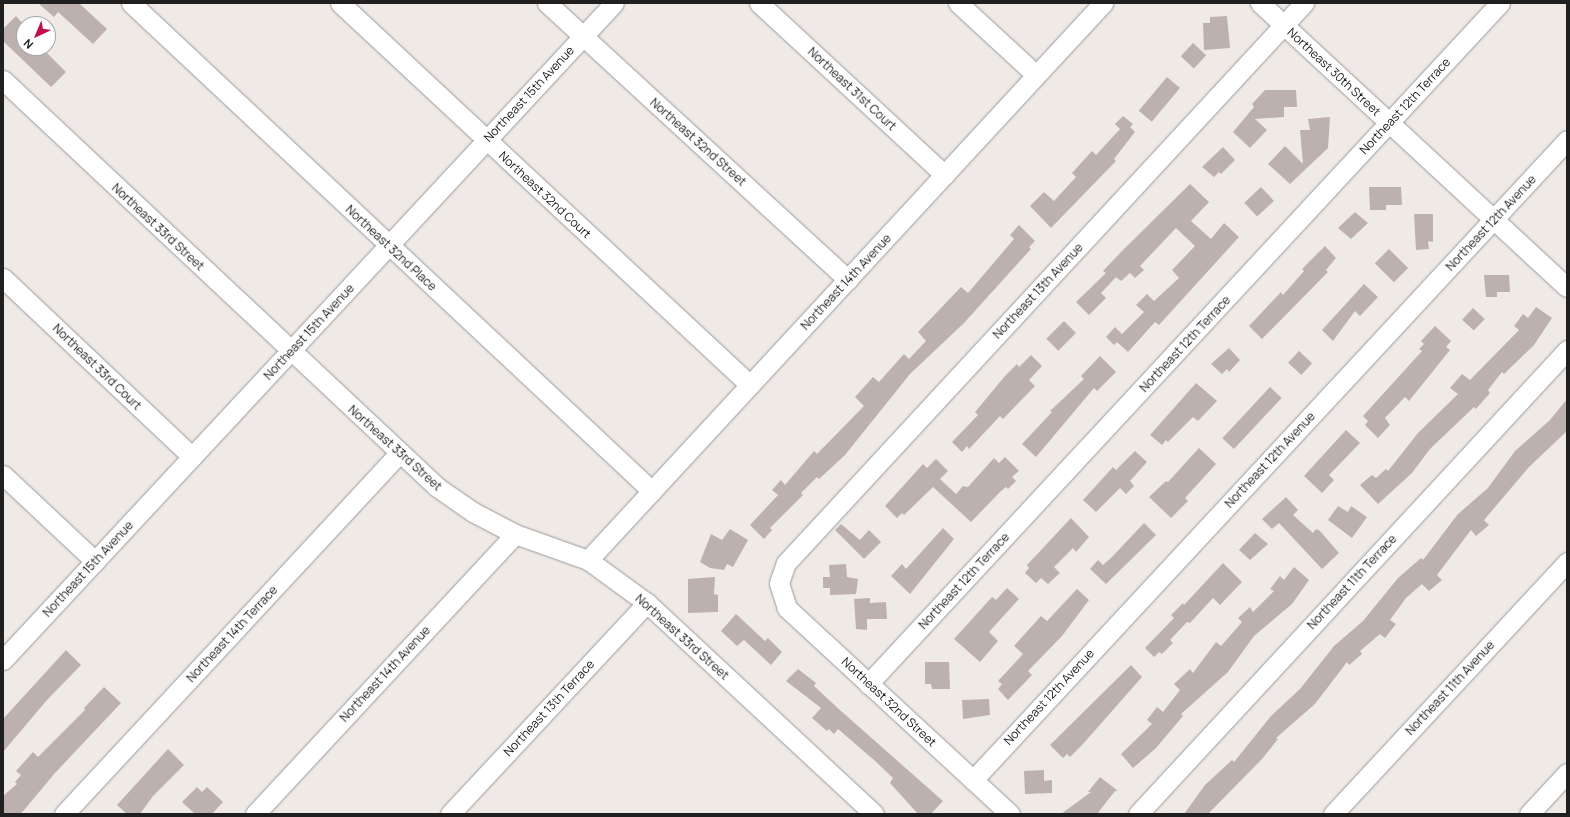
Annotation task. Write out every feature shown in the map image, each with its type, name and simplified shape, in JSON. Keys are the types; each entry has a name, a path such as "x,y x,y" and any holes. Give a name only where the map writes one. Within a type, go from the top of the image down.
{"street":[{"name":"Northeast 32nd Place","path":"131,3 652,491"},
{"name":"Northeast 32nd Court","path":"340,3 750,385"},
{"name":"Northeast 32nd Street","path":"547,3 848,280"},
{"name":"Northeast 15th Avenue","path":"3,660 614,3"},
{"name":"Northeast 31st Court","path":"759,3 945,175"},
{"path":"958,3 1036,75"},
{"name":"Northeast 14th Avenue","path":"588,560 1103,3"},
{"name":"Northeast 30th Street","path":"1260,3 1567,287"},
{"name":"Northeast 13th Avenue","path":"779,583 786,563 1304,3"},
{"name":"Northeast 12th Terrace","path":"868,684 1500,3"},
{"name":"Northeast 33rd Street","path":"3,80 290,352 437,487 473,512 515,534 588,560 647,603 874,814"},
{"name":"Northeast 12th Avenue","path":"973,780 1567,140"},
{"name":"Northeast 33rd Court","path":"3,278 192,457"},
{"name":"Northeast 11th Terrace","path":"1138,814 1567,350"},
{"name":"Northeast 14th Terrace","path":"64,814 399,453"},
{"path":"3,475 95,561"},
{"name":"Northeast 14th Avenue","path":"255,814 515,534"},
{"name":"Northeast 11th Avenue","path":"1333,814 1567,562"},
{"name":"Northeast 32nd Street","path":"779,583 787,608 1010,814"},
{"name":"Northeast 13th Terrace","path":"450,814 647,603"},
{"path":"1529,814 1567,773"}],"building":[{"path":"38,3 79,3 107,29 93,44 58,12 53,16"},
{"path":"16,16 16,53 3,41 3,29"},
{"path":"1227,16 1230,48 1204,50 1203,23 1210,23 1210,17"},
{"path":"1193,43 1206,55 1194,68 1181,56"},
{"path":"19,56 50,56 66,72 51,87"},
{"path":"1167,77 1180,88 1152,122 1139,111"},
{"path":"1265,90 1296,90 1297,107 1284,107 1284,117 1255,119 1267,130 1250,148 1233,132 1254,107 1252,104"},
{"path":"1123,116 1133,124 1130,127 1135,132 1114,159 1116,161 1051,228 1030,206 1044,192 1054,201 1076,177 1072,173 1092,151 1096,155 1120,129 1115,124"},
{"path":"1330,117 1328,148 1290,184 1268,164 1285,146 1303,164 1300,130 1310,130 1308,119"},
{"path":"1223,147 1235,160 1221,174 1219,172 1214,177 1202,167"},
{"path":"1190,184 1209,202 1191,221 1211,239 1224,223 1239,237 1159,325 1155,322 1128,352 1117,342 1114,345 1106,337 1115,327 1122,334 1144,312 1136,305 1147,294 1154,301 1179,278 1172,270 1195,246 1176,228 1140,266 1144,270 1135,278 1130,273 1121,281 1116,277 1101,293 1106,298 1089,315 1076,302 1106,273 1103,271 1123,250"},
{"path":"1261,187 1274,201 1257,217 1244,203"},
{"path":"1369,187 1401,187 1402,205 1386,205 1386,210 1370,210"},
{"path":"1355,212 1368,223 1351,239 1338,228"},
{"path":"1414,214 1433,214 1433,242 1428,241 1429,249 1416,250"},
{"path":"1019,225 1035,241 1029,247 1031,249 964,323 910,374 845,455 819,479 817,477 801,493 803,495 770,528 772,530 764,539 750,525 778,495 772,490 781,480 785,485 814,451 817,454 864,406 855,397 873,377 879,382 904,354 909,359 926,341 918,332 961,287 968,293 1014,239 1010,235"},
{"path":"1325,246 1336,258 1326,270 1328,272 1262,339 1249,326 1281,292 1283,295 1304,271 1302,269"},
{"path":"1389,249 1408,268 1394,282 1375,263"},
{"path":"1484,275 1509,275 1510,292 1497,292 1497,297 1486,297"},
{"path":"1364,284 1378,297 1360,316 1355,311 1333,341 1322,330"},
{"path":"1536,307 1552,318 1534,345 1504,374 1502,372 1488,390 1490,393 1476,409 1474,407 1430,449 1412,473 1378,504 1360,485 1372,475 1376,478 1386,469 1388,471 1418,433 1458,394 1450,388 1462,374 1470,380 1519,330 1514,326 1523,314 1528,318"},
{"path":"1473,308 1485,319 1474,331 1462,320"},
{"path":"1064,321 1076,333 1058,351 1046,339"},
{"path":"1435,326 1451,341 1446,347 1450,350 1409,401 1405,397 1385,418 1390,425 1378,438 1365,425 1368,421 1363,416 1422,351 1419,349 1424,344 1421,341"},
{"path":"1229,348 1240,360 1229,372 1227,369 1222,374 1211,364"},
{"path":"1299,351 1312,363 1301,375 1288,363"},
{"path":"1031,355 1042,366 1029,380 1035,386 1003,419 1000,416 969,449 967,446 962,452 952,442 978,415 975,412 1005,376 1017,364 1019,367"},
{"path":"1100,356 1116,372 1097,391 1094,388 1036,457 1022,444 1052,412 1050,411 1084,379 1081,376"},
{"path":"1196,383 1217,401 1198,421 1193,417 1168,442 1166,440 1162,445 1150,435"},
{"path":"1270,387 1282,398 1234,449 1222,438"},
{"path":"1567,399 1567,431 1529,467 1484,520 1489,525 1476,536 1471,530 1437,575 1442,580 1429,591 1422,584 1406,598 1390,620 1396,624 1385,638 1380,634 1360,651 1362,654 1349,665 1347,662 1315,704 1276,738 1278,739 1262,759 1208,814 1184,814 1205,785 1232,760 1234,762 1271,716 1300,689 1334,646 1363,621 1398,578 1421,558 1423,560 1458,514 1488,488 1515,451 1550,420"},
{"path":"1346,430 1360,443 1329,475 1334,480 1322,493 1304,476"},
{"path":"1199,448 1216,464 1185,498 1188,501 1171,518 1149,497 1166,481 1168,482"},
{"path":"1135,451 1147,462 1130,481 1134,486 1126,494 1120,488 1096,512 1083,500 1113,467 1116,470"},
{"path":"1005,457 1019,471 1012,477 1016,481 1008,489 1006,487 1001,491 971,522 933,487 904,515 902,513 897,518 885,506 923,464 927,468 936,459 948,471 940,479 956,494 963,486 968,487 994,458 999,463"},
{"path":"1286,497 1298,510 1293,515 1313,533 1316,529 1320,531 1339,553 1322,569 1279,523 1272,529 1262,519"},
{"path":"1338,506 1348,512 1351,506 1367,517 1352,538 1328,520"},
{"path":"1071,518 1089,537 1076,552 1073,548 1054,567 1060,573 1048,584 1041,578 1036,583 1025,573 1029,568 1027,565"},
{"path":"1144,523 1156,535 1106,584 1090,569 1098,560 1103,565"},
{"path":"841,524 860,540 869,530 881,542 864,559 835,530"},
{"path":"943,528 954,539 910,594 891,576 902,564 906,569"},
{"path":"730,529 748,540 733,567 727,564 724,570 710,568 700,562 711,534 722,540"},
{"path":"1255,533 1268,544 1250,560 1239,550"},
{"path":"1223,563 1242,582 1220,605 1213,598 1190,623 1187,622 1170,640 1173,643 1162,654 1159,652 1154,657 1145,648 1174,618 1171,615 1183,603 1184,605"},
{"path":"846,564 847,577 858,579 856,594 830,595 830,588 823,588 823,577 830,577 829,565"},
{"path":"1294,567 1309,580 1292,604 1254,636 1228,672 1181,714 1183,716 1156,748 1133,768 1121,754 1152,724 1147,720 1157,707 1163,712 1180,690 1174,684 1190,669 1193,673 1216,642 1221,646 1242,622 1238,618 1250,607 1253,612 1274,591 1270,589 1280,576 1284,580"},
{"path":"715,577 714,594 718,595 718,612 688,613 688,579"},
{"path":"1007,588 1019,599 989,632 998,641 980,662 954,639 992,597 996,600"},
{"path":"1077,589 1089,600 1062,636 1028,671 1032,675 1008,700 998,689 1002,684 998,681 1023,654 1014,646 1041,616 1047,621"},
{"path":"870,598 870,603 886,602 887,619 867,619 867,630 856,629 854,599"},
{"path":"736,614 765,641 768,638 782,652 771,665 744,640 737,646 721,631"},
{"path":"66,650 81,665 47,700 3,752 3,719"},
{"path":"925,662 949,662 950,689 932,689 931,684 925,684"},
{"path":"1131,665 1142,677 1083,744 1070,757 1067,754 1063,758 1050,745"},
{"path":"798,669 816,683 814,686 841,711 943,801 931,814 918,814 890,783 893,778 874,760 838,729 834,734 829,729 827,731 812,718 821,708 786,681"},
{"path":"104,687 121,703 55,773 20,814 3,814 3,796 17,784 15,782 21,775 16,771 33,752 38,757 85,710 84,708"},
{"path":"989,699 990,715 963,719 962,700"},
{"path":"168,749 184,765 153,796 140,814 127,814 117,805"},
{"path":"1044,770 1044,781 1052,780 1052,793 1025,794 1024,771"},
{"path":"1100,777 1118,791 1115,791 1097,814 1061,814 1091,792 1088,792"},
{"path":"197,787 202,792 207,787 223,802 212,814 195,814 182,802"}]}
